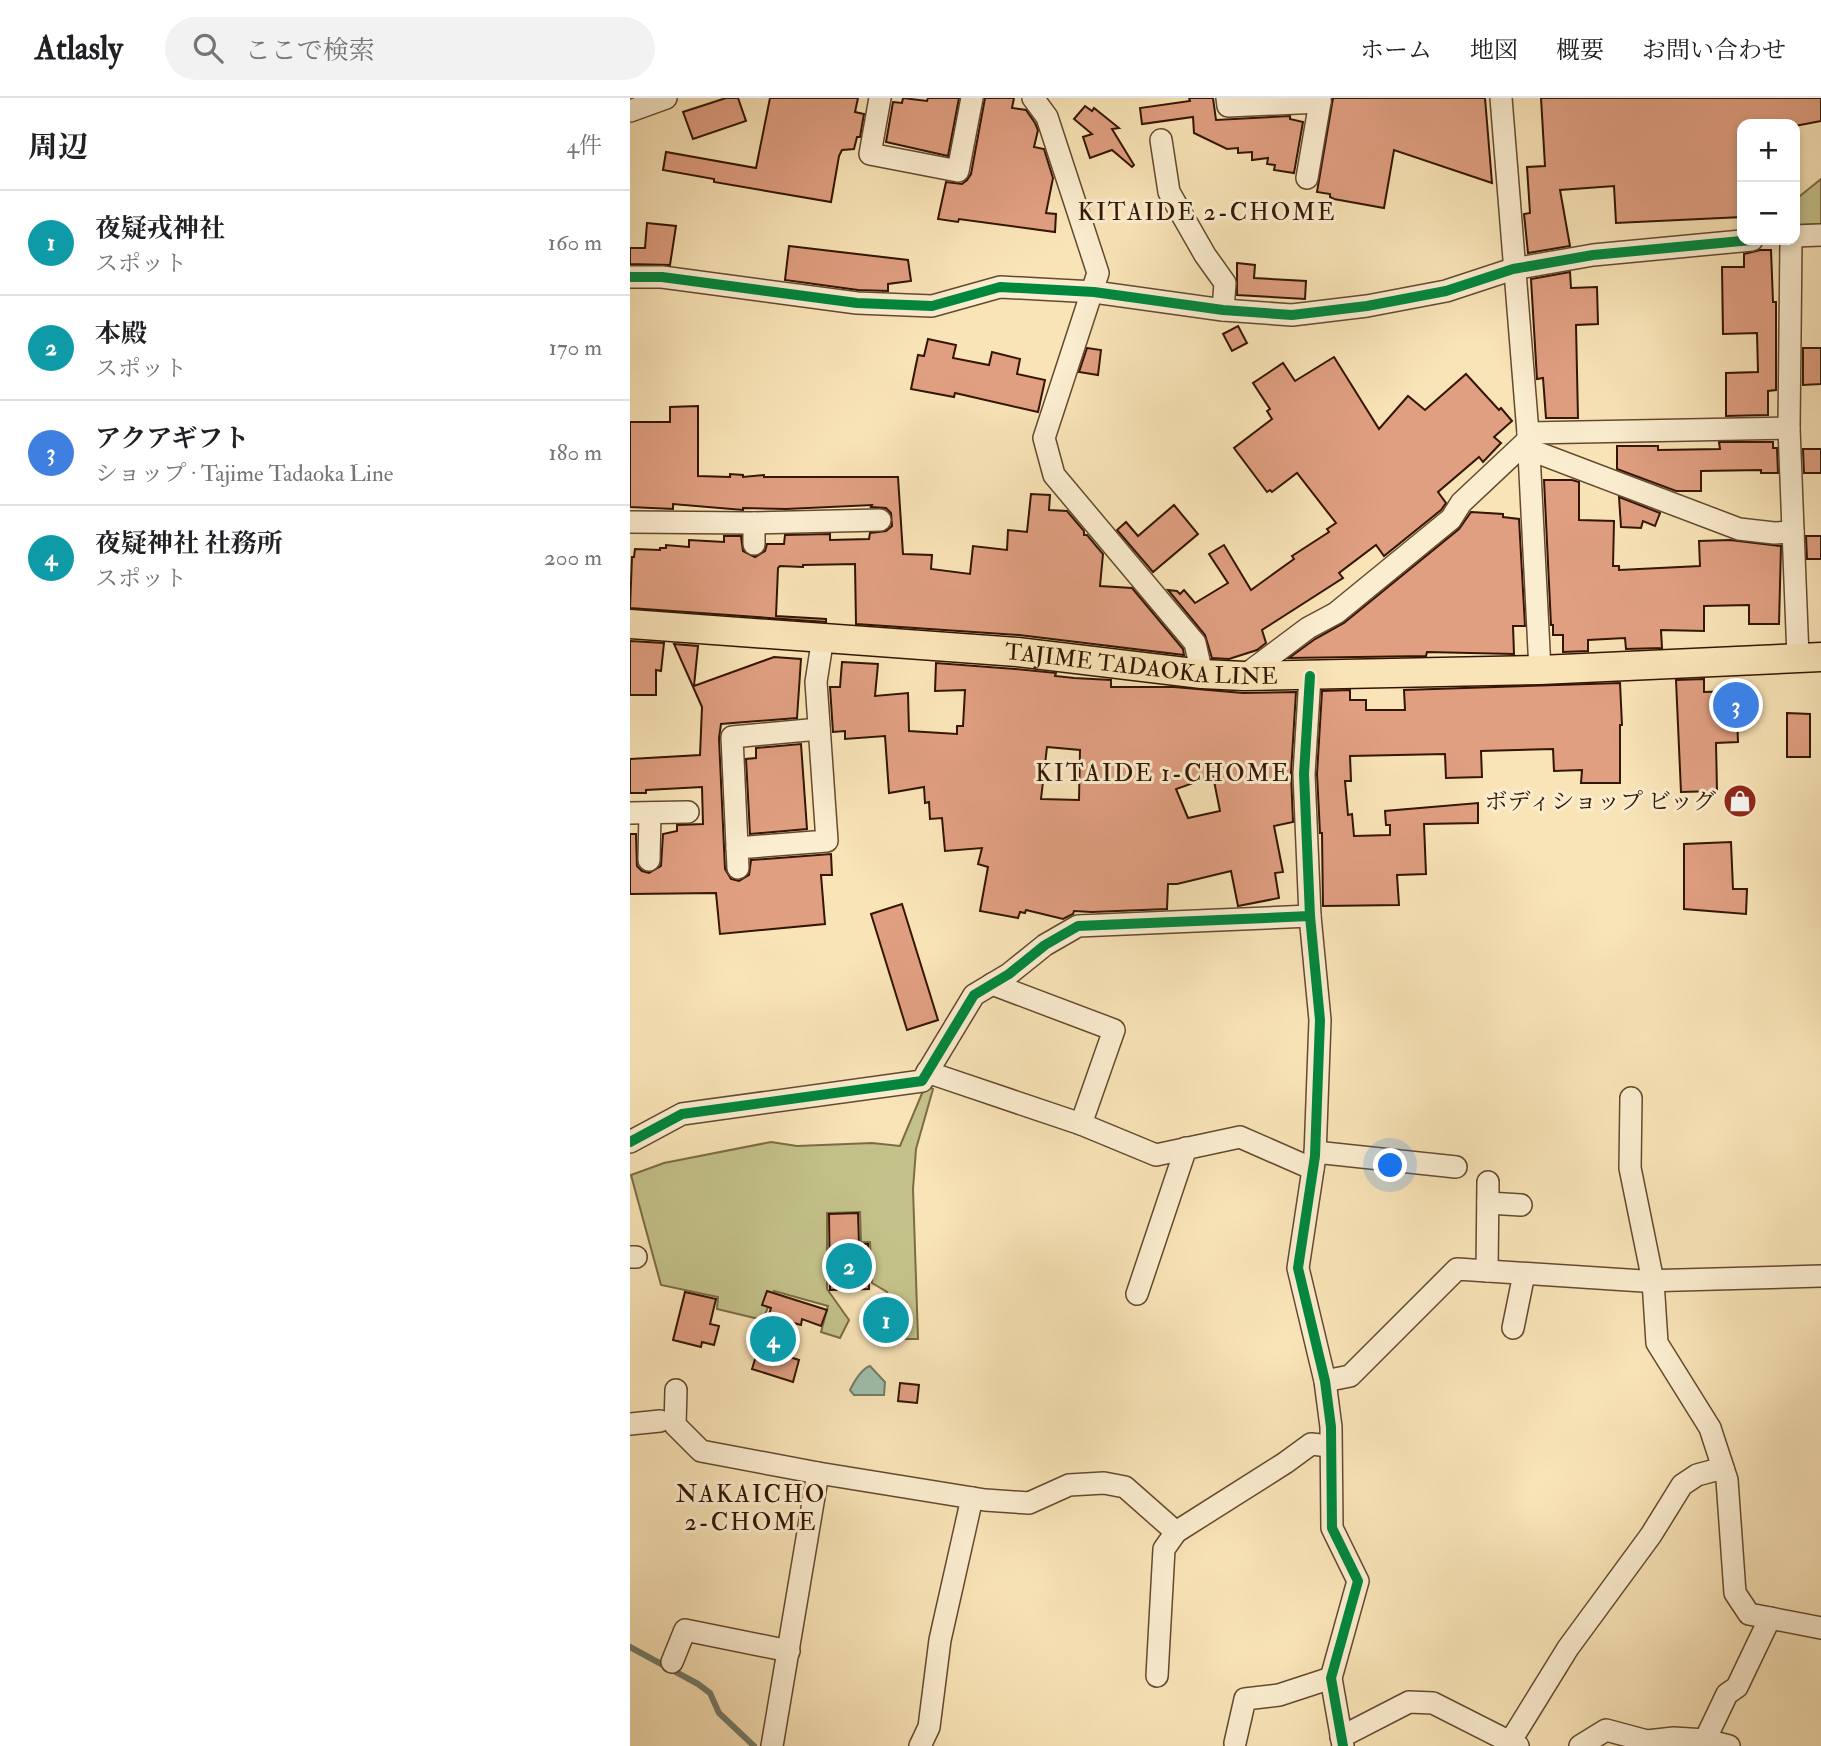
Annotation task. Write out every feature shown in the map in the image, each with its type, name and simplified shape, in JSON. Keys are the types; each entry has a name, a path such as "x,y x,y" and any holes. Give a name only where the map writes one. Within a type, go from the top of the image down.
{"main road":[{"name":"TAJIME TADAOKA LINE","path":"630,625 1017,652 1202,674 1244,676 1540,670 1810,657"}],"street":[{"path":"630,111 666,98"},
{"path":"880,98 870,154 958,171 972,98"},
{"path":"1032,98 1047,117 1098,273 1094,292 1044,438 1054,475 1082,512 1195,643 1202,674"},
{"path":"1227,98 1228,106 1320,100 1307,178"},
{"path":"1501,98 1528,441 1540,670"},
{"path":"1161,140 1169,192 1205,255 1225,283 1223,310"},
{"path":"1800,236 1821,235"},
{"path":"630,277 662,277 857,303 932,306 1000,286 1094,292 1223,310 1292,315 1367,306 1446,291 1513,269 1593,255 1737,241"},
{"path":"1791,245 1789,428 1793,532 1810,657"},
{"path":"1244,676 1308,628 1336,613 1451,519 1461,503 1528,441 1789,428"},
{"path":"1528,441 1739,529 1793,532"},
{"path":"630,522 653,532 754,534 852,532 880,520"},
{"path":"819,729 732,737 738,858 827,841 816,682 823,637"},
{"path":"1310,676 1304,774 1310,916 1320,1020 1314,1160 1298,1268 1325,1381 1331,1427 1332,1528 1358,1581 1331,1678 1342,1741 1409,1702 1433,1703 1514,1744 1567,1648 1651,1535 1682,1485 1697,1475 1723,1468"},
{"path":"649,860 640,813 688,812"},
{"path":"630,1142 682,1114 922,1081 974,995 1009,974 1045,945 1078,926 1310,916"},
{"path":"992,984 1114,1030 1080,1124"},
{"path":"928,1072 1080,1124 1156,1155 1240,1137 1314,1160 1456,1167"},
{"path":"1631,1098 1630,1168 1653,1281 1657,1343 1710,1428 1727,1480 1735,1593 1749,1614 1821,1628"},
{"path":"1137,1294 1186,1148"},
{"path":"1487,1271 1488,1193 1521,1205"},
{"path":"1325,1381 1350,1377 1457,1269 1653,1281 1821,1276"},
{"path":"1513,1328 1524,1274"},
{"path":"676,1390 675,1425 701,1451 972,1498 1028,1503 1069,1485 1104,1482 1125,1487 1176,1532"},
{"path":"630,1424 660,1420"},
{"path":"1157,1676 1164,1549 1176,1532 1311,1444 1330,1446"},
{"path":"772,1746 818,1473"},
{"path":"920,1746 929,1727 940,1640 972,1498"},
{"path":"1705,1740 1727,1694 1737,1687 1770,1618"},
{"path":"672,1662 685,1630 789,1651"},
{"path":"1234,1744 1245,1699 1279,1695 1331,1678"},
{"path":"1580,1746 1606,1730 1647,1741 1674,1738 1705,1740 1729,1746"}],"shaded area":[{"path":"1821,179 1821,224 1800,225 1800,196"},
{"path":"929,1087 933,1089 916,1149 913,1189 918,1339 901,1339 897,1310 880,1311 887,1292 872,1283 870,1242 861,1242 860,1212 827,1213 827,1289 849,1320 840,1338 821,1332 828,1306 774,1291 763,1320 717,1309 718,1297 661,1285 631,1175 664,1163 771,1142 797,1146 872,1143 900,1146 923,1091"},
{"path":"870,1366 885,1382 884,1395 854,1395 850,1390 861,1373"}],"building":[{"path":"726,98 738,98 746,121 693,139 683,112"},
{"path":"770,98 858,98 855,112 864,114 860,137 857,137 854,149 842,150 839,156 831,202 714,182 714,179 663,170 666,152 756,168"},
{"path":"903,98 927,101 928,98 959,98 948,156 886,142 893,102 902,103"},
{"path":"985,98 1014,98 1012,108 1026,110 1035,123 1038,130 1034,147 1044,149 1053,178 1046,213 1056,214 1055,232 959,219 958,222 938,219 946,182 962,184 971,174"},
{"path":"1189,98 1213,98 1216,120 1290,116 1290,119 1303,122 1294,173 1274,170 1275,165 1267,164 1268,158 1252,160 1252,152 1238,153 1238,148 1227,149 1194,133 1193,117 1142,124 1140,108 1190,101"},
{"path":"1333,98 1485,98 1492,183 1394,150 1384,208 1334,199 1330,194 1317,192"},
{"path":"1541,98 1821,98 1821,121 1800,125 1800,119 1737,119 1737,217 1616,223 1614,186 1560,190 1570,246 1528,253 1524,214 1530,213 1527,167 1545,166"},
{"path":"1085,106 1092,111 1094,108 1119,128 1112,129 1134,165 1132,167 1112,150 1090,158 1083,137 1092,134 1074,119"},
{"path":"647,223 676,226 670,265 630,264 630,248 645,248"},
{"path":"789,246 908,260 911,281 888,284 888,291 858,290 785,280"},
{"path":"1771,250 1773,302 1776,302 1776,390 1768,391 1768,415 1726,416 1726,373 1758,372 1757,333 1723,334 1722,267 1744,267 1744,254"},
{"path":"1237,263 1255,265 1254,278 1306,281 1305,299 1237,295"},
{"path":"1570,272 1571,288 1597,287 1598,324 1576,325 1578,418 1546,418 1543,378 1537,379 1531,279"},
{"path":"1238,326 1247,343 1232,351 1223,334"},
{"path":"928,339 956,345 953,358 989,365 992,352 1020,359 1017,374 1045,380 1038,412 955,393 954,397 911,389 918,355 924,356"},
{"path":"1087,348 1101,350 1098,375 1079,372"},
{"path":"1803,348 1821,348 1821,384 1803,385"},
{"path":"1334,357 1379,429 1408,396 1425,410 1466,374 1512,421 1494,437 1501,443 1483,462 1479,457 1438,492 1446,503 1441,510 1384,556 1376,545 1339,573 1343,578 1262,630 1266,643 1257,650 1229,659 1212,658 1205,635 1168,590 1180,594 1184,590 1195,603 1228,583 1209,554 1224,545 1251,590 1294,559 1292,556 1329,532 1327,529 1336,523 1297,473 1272,492 1267,492 1234,448 1272,419 1267,411 1270,409 1253,383 1283,363 1295,381"},
{"path":"698,406 698,476 730,477 730,474 743,477 898,477 903,554 932,555 931,569 970,574 973,546 1007,550 1008,530 1027,532 1031,494 1050,495 1049,510 1067,511 1084,531 1084,535 1087,535 1103,554 1100,586 1132,588 1183,649 1184,655 1019,635 856,624 855,564 778,568 776,616 826,619 826,622 630,608 632,557 635,549 660,550 666,548 666,545 689,547 689,540 724,542 724,536 741,536 743,551 755,557 765,551 767,544 784,544 785,535 830,534 830,540 869,539 870,533 886,531 892,526 891,513 886,508 871,507 872,505 743,510 673,504 673,509 630,507 630,422 670,422 670,407"},
{"path":"1719,442 1773,442 1773,448 1777,448 1778,473 1761,473 1761,470 1701,471 1701,491 1676,491 1617,469 1617,446 1658,446 1658,450 1720,449"},
{"path":"1803,449 1821,449 1821,473 1804,473"},
{"path":"1544,480 1579,482 1579,520 1614,521 1613,566 1619,566 1619,570 1700,566 1699,541 1730,540 1781,546 1779,624 1749,624 1749,605 1704,606 1704,631 1661,630 1662,648 1626,649 1625,638 1588,640 1588,651 1563,652 1563,635 1553,635 1551,625"},
{"path":"1619,497 1660,513 1655,526 1643,521 1641,528 1621,527"},
{"path":"1174,505 1198,534 1153,572 1117,530 1126,522 1138,536"},
{"path":"1471,512 1503,514 1503,517 1519,519 1525,626 1513,626 1514,654 1427,652 1426,656 1289,658 1344,623 1459,529"},
{"path":"1806,536 1821,536 1821,559 1807,559"},
{"path":"630,641 664,643 661,671 656,670 656,695 630,695"},
{"path":"674,644 698,646 694,686 774,657 801,659 797,718 721,724 719,738 725,869 731,879 739,881 749,875 751,860 831,854 832,875 821,875 825,924 720,934 716,893 630,894 630,834 636,834 637,866 649,873 661,866 663,834 677,831 677,825 703,824 702,787 630,793 630,759 700,755 702,707"},
{"path":"842,662 878,664 875,696 908,693 909,731 957,734 957,726 963,726 965,690 935,691 936,663 1111,680 1111,687 1174,687 1243,693 1296,692 1291,773 1293,822 1274,826 1283,872 1275,873 1279,898 1238,906 1231,871 1168,884 1167,909 1074,911 1063,919 1026,910 1025,913 1020,912 1018,918 980,911 988,867 978,864 982,848 945,851 942,818 930,819 929,802 925,803 924,787 889,793 885,736 845,739 845,731 833,732 830,687 840,687","holes":["1047,747 1080,750 1079,800 1041,799","1213,776 1220,811 1188,818 1176,789"]},
{"path":"1704,679 1704,692 1736,691 1738,742 1716,743 1717,791 1681,792 1676,680"},
{"path":"1620,683 1620,783 1581,783 1582,770 1554,771 1553,749 1481,751 1482,777 1446,778 1445,754 1350,756 1351,781 1345,781 1348,815 1352,814 1354,836 1390,835 1385,811 1478,803 1478,823 1424,824 1426,874 1397,875 1399,905 1323,906 1322,833 1317,774 1322,691 1350,690 1350,700 1366,700 1366,710 1405,710 1404,690"},
{"path":"1787,713 1810,714 1810,757 1787,757"},
{"path":"801,744 807,829 750,834 746,759 756,758 756,748"},
{"path":"1731,842 1733,889 1747,889 1746,914 1684,909 1684,844"},
{"path":"902,904 938,1020 907,1030 871,914"},
{"path":"858,1213 859,1244 868,1244 869,1289 830,1290 829,1214"},
{"path":"767,1291 827,1310 821,1326 802,1319 801,1325 790,1322 780,1354 799,1360 793,1382 752,1369 771,1308 762,1305"},
{"path":"685,1292 716,1299 710,1324 719,1326 714,1345 702,1342 701,1347 673,1340"},
{"path":"896,1312 899,1333 877,1336 875,1315"},
{"path":"900,1383 919,1385 917,1403 898,1401"}],"waterway":[{"path":"630,1647 710,1693 719,1713 754,1746"}],"cycle path":[{"path":"630,277 662,277 857,303 932,306 1000,287 1094,292 1223,310 1292,315 1367,306 1446,291 1513,269 1593,255 1737,241"},
{"path":"1310,676 1304,774 1310,916 1320,1020 1315,1156 1298,1268 1325,1381 1331,1427 1332,1528 1358,1581 1331,1678 1343,1746"},
{"path":"630,1142 682,1114 922,1081 974,995 1009,974 1045,945 1078,926 1310,916"}],"place":[{"name":"アクアギフト","path":"1736,705"},
{"name":"ボディショップ ビッグ","path":"1740,801"},
{"name":"本殿","path":"849,1266"},
{"name":"夜疑戎神社","path":"886,1320"},
{"name":"夜疑神社 社務所","path":"773,1339"}],"district":[{"name":"KITAIDE 2-CHOME","path":"1207,212"},
{"name":"KITAIDE 1-CHOME","path":"1163,773"},
{"name":"NAKAICHO 2-CHOME","path":"751,1508"}]}
